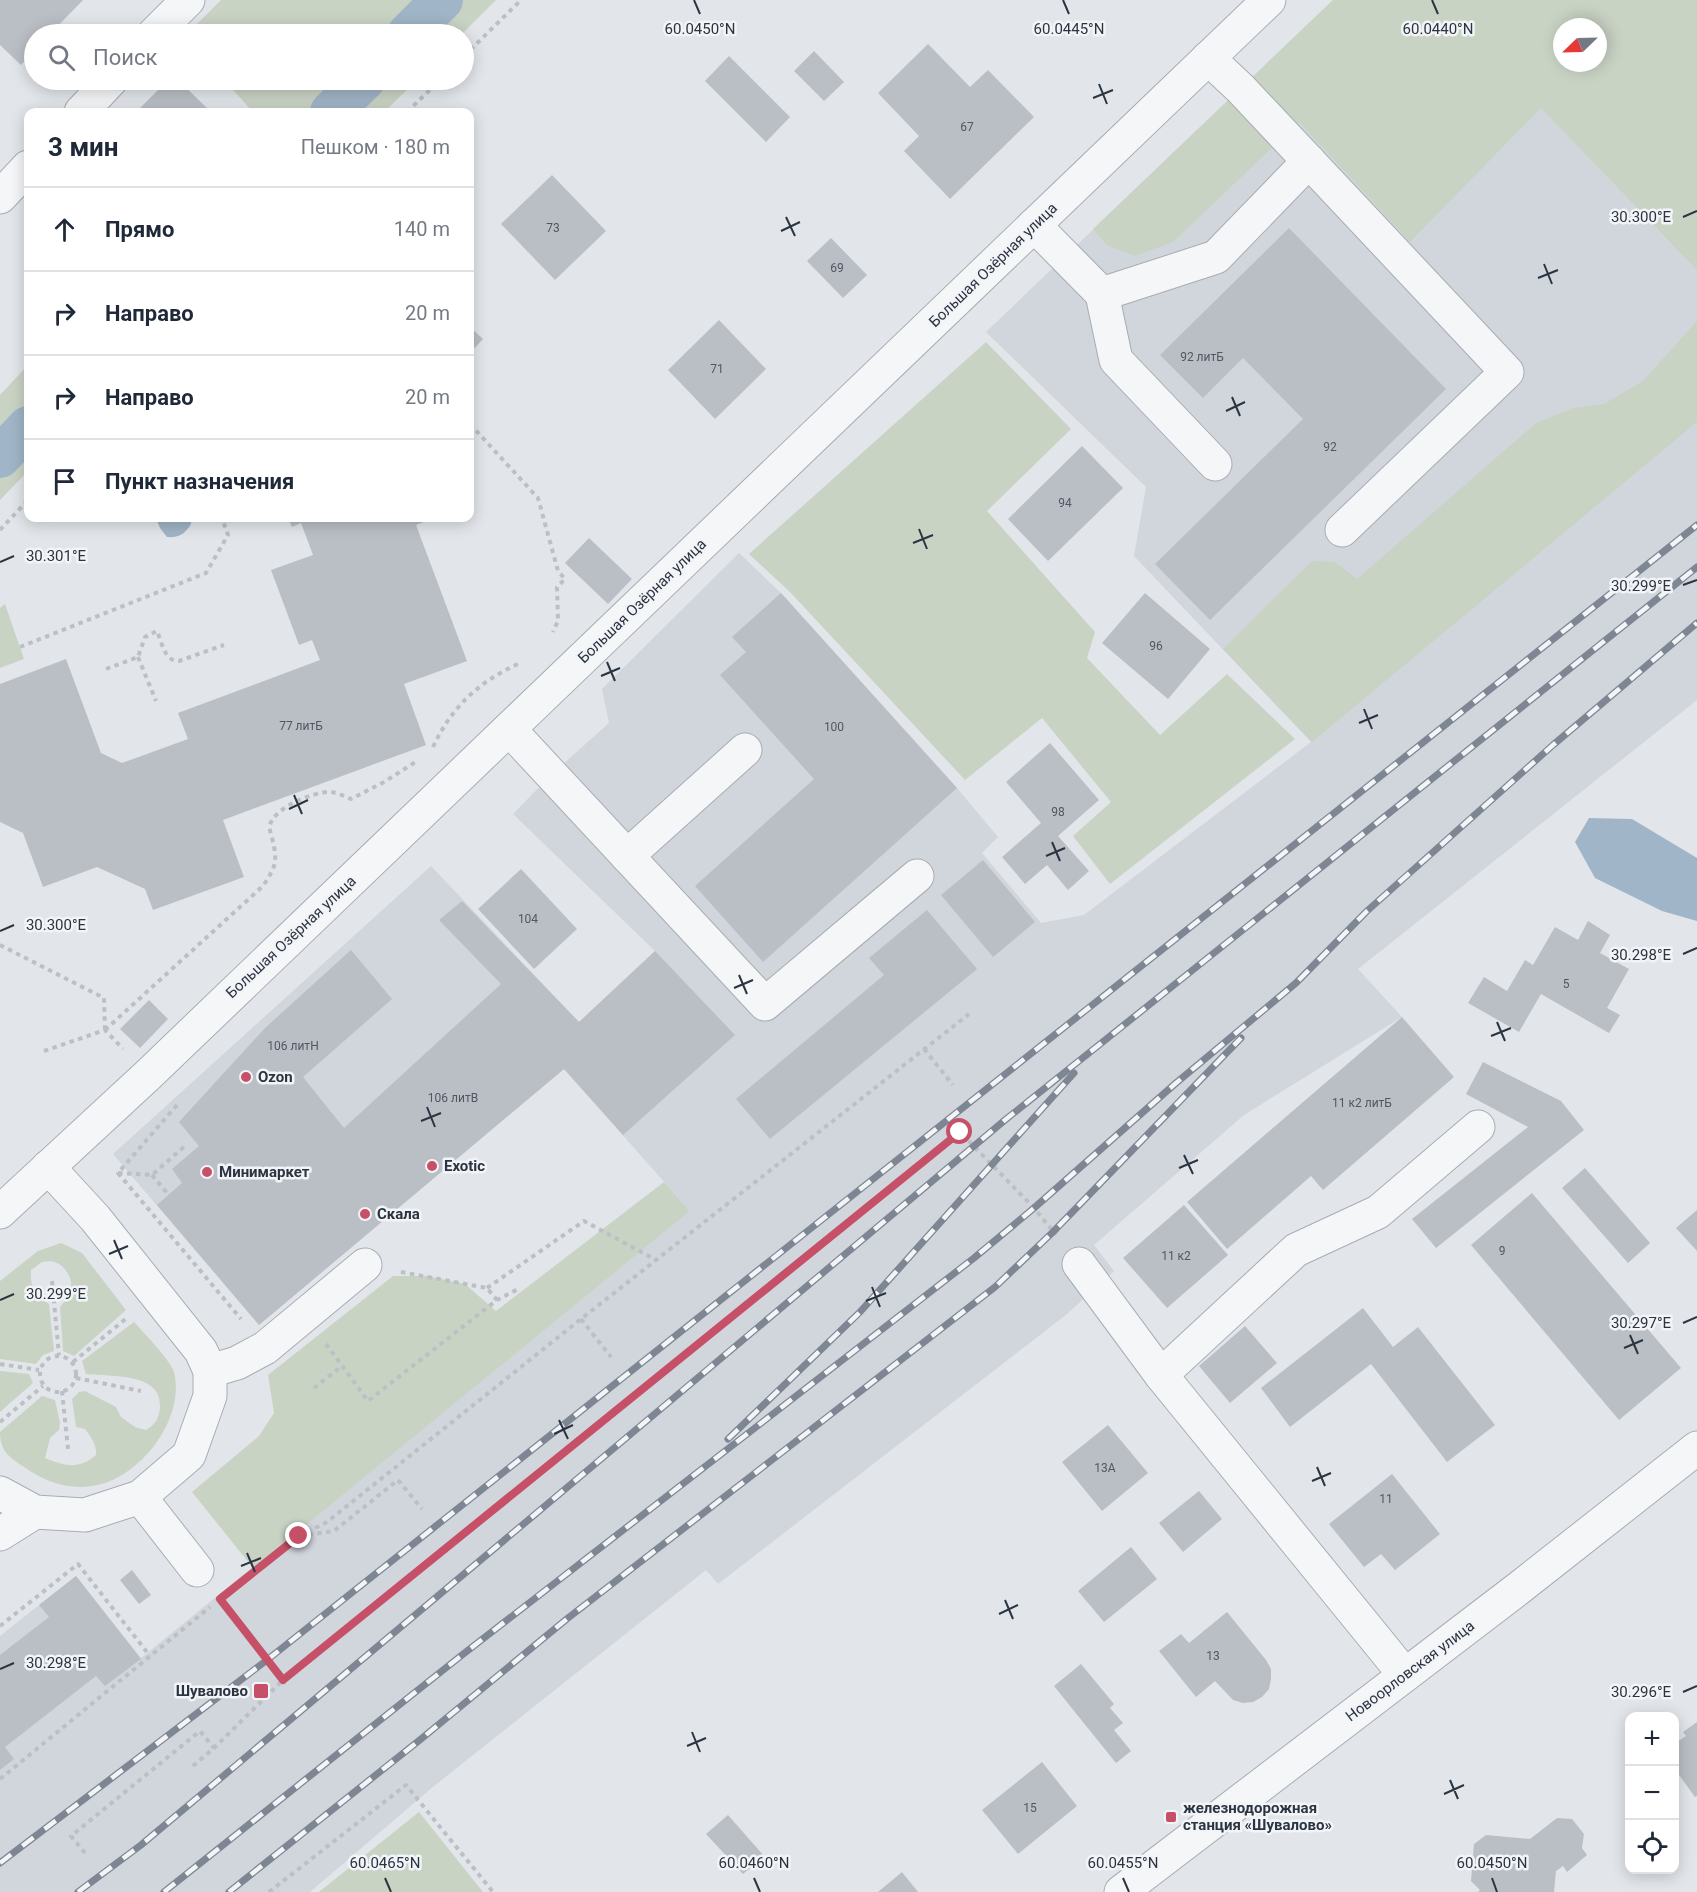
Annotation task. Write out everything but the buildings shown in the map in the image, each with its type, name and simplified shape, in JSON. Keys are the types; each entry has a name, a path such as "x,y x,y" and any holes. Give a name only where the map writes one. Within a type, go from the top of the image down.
{"street":[{"path":"164,24 188,0"},
{"name":"Большая Озёрная улица","path":"4,1205 148,1075 1269,0"},
{"path":"1208,58 1241,89 1507,372 1342,530"},
{"path":"85,108 102,90"},
{"path":"1102,294 1216,257 1309,161"},
{"path":"0,197 24,171"},
{"path":"1034,225 1102,294 1116,360 1215,464"},
{"path":"509,729 765,1004 917,876"},
{"path":"627,856 745,750"},
{"path":"1161,1375 1296,1250 1377,1212 1478,1127"},
{"path":"0,1493 35,1512 85,1515 140,1497 189,1455 210,1396 210,1371 201,1351 95,1218 48,1167"},
{"path":"1079,1264 1161,1375 1405,1675"},
{"path":"210,1371 237,1363 266,1348 365,1265"},
{"name":"Новоорловская улица","path":"1121,1892 1697,1448"},
{"path":"140,1497 197,1570"},
{"path":"0,1534 35,1512"}],"path":[{"path":"474,46 521,0"},
{"path":"411,108 430,90"},
{"path":"474,428 538,498 558,571 565,579 557,587 558,621 549,642"},
{"path":"0,530 24,504"},
{"path":"20,647 206,573 228,535 223,522"},
{"path":"156,701 138,657 145,637 157,631 168,659 173,661 224,645"},
{"path":"106,669 138,657"},
{"path":"429,754 441,730 463,700 495,674 529,658"},
{"path":"44,1051 105,1030 262,886 275,867 277,856 270,827 273,817 290,805 316,793 331,792 351,799 384,782 420,759"},
{"path":"0,945 104,998 105,1030 125,1051"},
{"path":"228,1592 299,1536 327,1522 969,1014"},
{"path":"924,1049 953,1085"},
{"path":"118,1173 177,1105"},
{"path":"193,1766 283,1680 960,1132 1034,1209 1079,1264"},
{"path":"118,1173 152,1175 186,1145"},
{"path":"118,1173 266,1348"},
{"path":"152,1175 260,1304"},
{"path":"488,1288 584,1221 656,1260"},
{"path":"365,1265 488,1288 497,1300"},
{"path":"52,1281 59,1355"},
{"path":"305,1315 368,1401 497,1300 520,1288"},
{"path":"73,1362 155,1294"},
{"path":"581,1319 611,1357"},
{"path":"59,1355 73,1362 76,1377 72,1385 62,1391 47,1390 39,1378 39,1370 46,1360 59,1355"},
{"path":"0,1364 39,1370"},
{"path":"314,1388 342,1366"},
{"path":"76,1377 141,1391"},
{"path":"0,1422 43,1386"},
{"path":"62,1391 68,1449"},
{"path":"299,1536 334,1531 398,1480 422,1509"},
{"path":"0,1626 78,1564 150,1656"},
{"path":"197,1570 283,1680"},
{"path":"0,1779 220,1599"},
{"path":"85,1853 71,1836 200,1731 214,1748"},
{"path":"269,1892 406,1785 494,1892"}],"shaded area":[{"path":"1333,0 1697,0 1697,700 1358,969 1402,1017 1244,1115 1094,1245 1114,1271 1067,1314 718,1584 706,1570 434,1786 310,1892 0,1892 0,1636 76,1576 141,1658 690,1211 564,1069 259,1325 113,1154 431,866 579,1022 655,951 513,814 551,775 609,723 602,689 739,553 781,593 957,788 998,837 982,853 1041,923 1084,915 1311,742 1134,556 1146,487 986,332"}],"green space":[{"path":"221,0 496,0 472,24 197,24"},
{"path":"1333,0 1697,0 1697,270 1541,108 1410,242 1299,122 1173,242 1135,256 1107,245 1093,229"},
{"path":"233,90 407,90 388,108 249,108"},
{"path":"1697,321 1697,422 1312,742 1223,649 1312,561 1335,562 1357,579 1536,423 1573,408 1604,404 1643,381"},
{"path":"986,342 1071,429 987,511 1095,632 1087,658 1160,735 1227,674 1295,739 1110,884 1073,836 1111,802 1042,718 965,780 790,592 749,554"},
{"path":"24,369 24,475 0,500 0,395"},
{"path":"5,604 24,659 0,668 0,608"},
{"path":"664,1182 690,1211 253,1568 192,1492 259,1436 274,1413 268,1375 393,1276 427,1276 465,1284 496,1311"},
{"path":"61,1243 82,1253 126,1310 74,1356 63,1351 60,1307 69,1295 71,1282 62,1266 50,1261 42,1263 31,1270 31,1281 36,1294 49,1304 54,1351 43,1355 36,1364 0,1359 0,1281 38,1251"},
{"path":"134,1322 172,1367 176,1390 173,1409 166,1427 142,1460 110,1481 92,1486 74,1487 48,1480 10,1457 0,1439 0,1432 42,1396 55,1400 60,1423 59,1430 50,1438 45,1458 59,1463 77,1465 96,1455 95,1444 85,1429 76,1427 72,1399 79,1392 85,1391 116,1407 121,1417 135,1427 146,1430 155,1423 160,1407 158,1396 153,1388 133,1378 86,1374 82,1361"},
{"path":"0,1371 29,1374 33,1383 0,1412"},
{"path":"419,1812 483,1892 319,1892"}],"water":[{"path":"158,522 191,522 191,524 181,535 175,537 167,537"},
{"path":"1589,818 1632,819 1697,858 1697,921 1662,911 1595,878 1575,842"}],"waterway":[{"path":"418,24 442,0"},
{"path":"335,108 354,90"},
{"path":"0,457 24,431"}],"railway":[{"path":"0,1863 267,1660 1697,525"},
{"path":"78,1892 141,1845 1005,1120 1697,567"},
{"path":"164,1892 462,1655 974,1258 1176,1083 1296,983 1367,911 1553,745 1697,623"},
{"path":"229,1892 568,1618 995,1287 1053,1232 1241,1038"},
{"path":"728,1439 860,1312 1074,1073"}],"place":[{"name":"Ozon","path":"246,1077"},
{"name":"Exotic","path":"432,1166"},
{"name":"Минимаркет","path":"207,1172"},
{"name":"Скала","path":"365,1214"},
{"name":"Шувалово","path":"261,1691"},
{"name":"железнодорожная станция «Шувалово»","path":"1171,1817"}],"route":[{"path":"299,1536 220,1599 283,1680 960,1132"}]}
